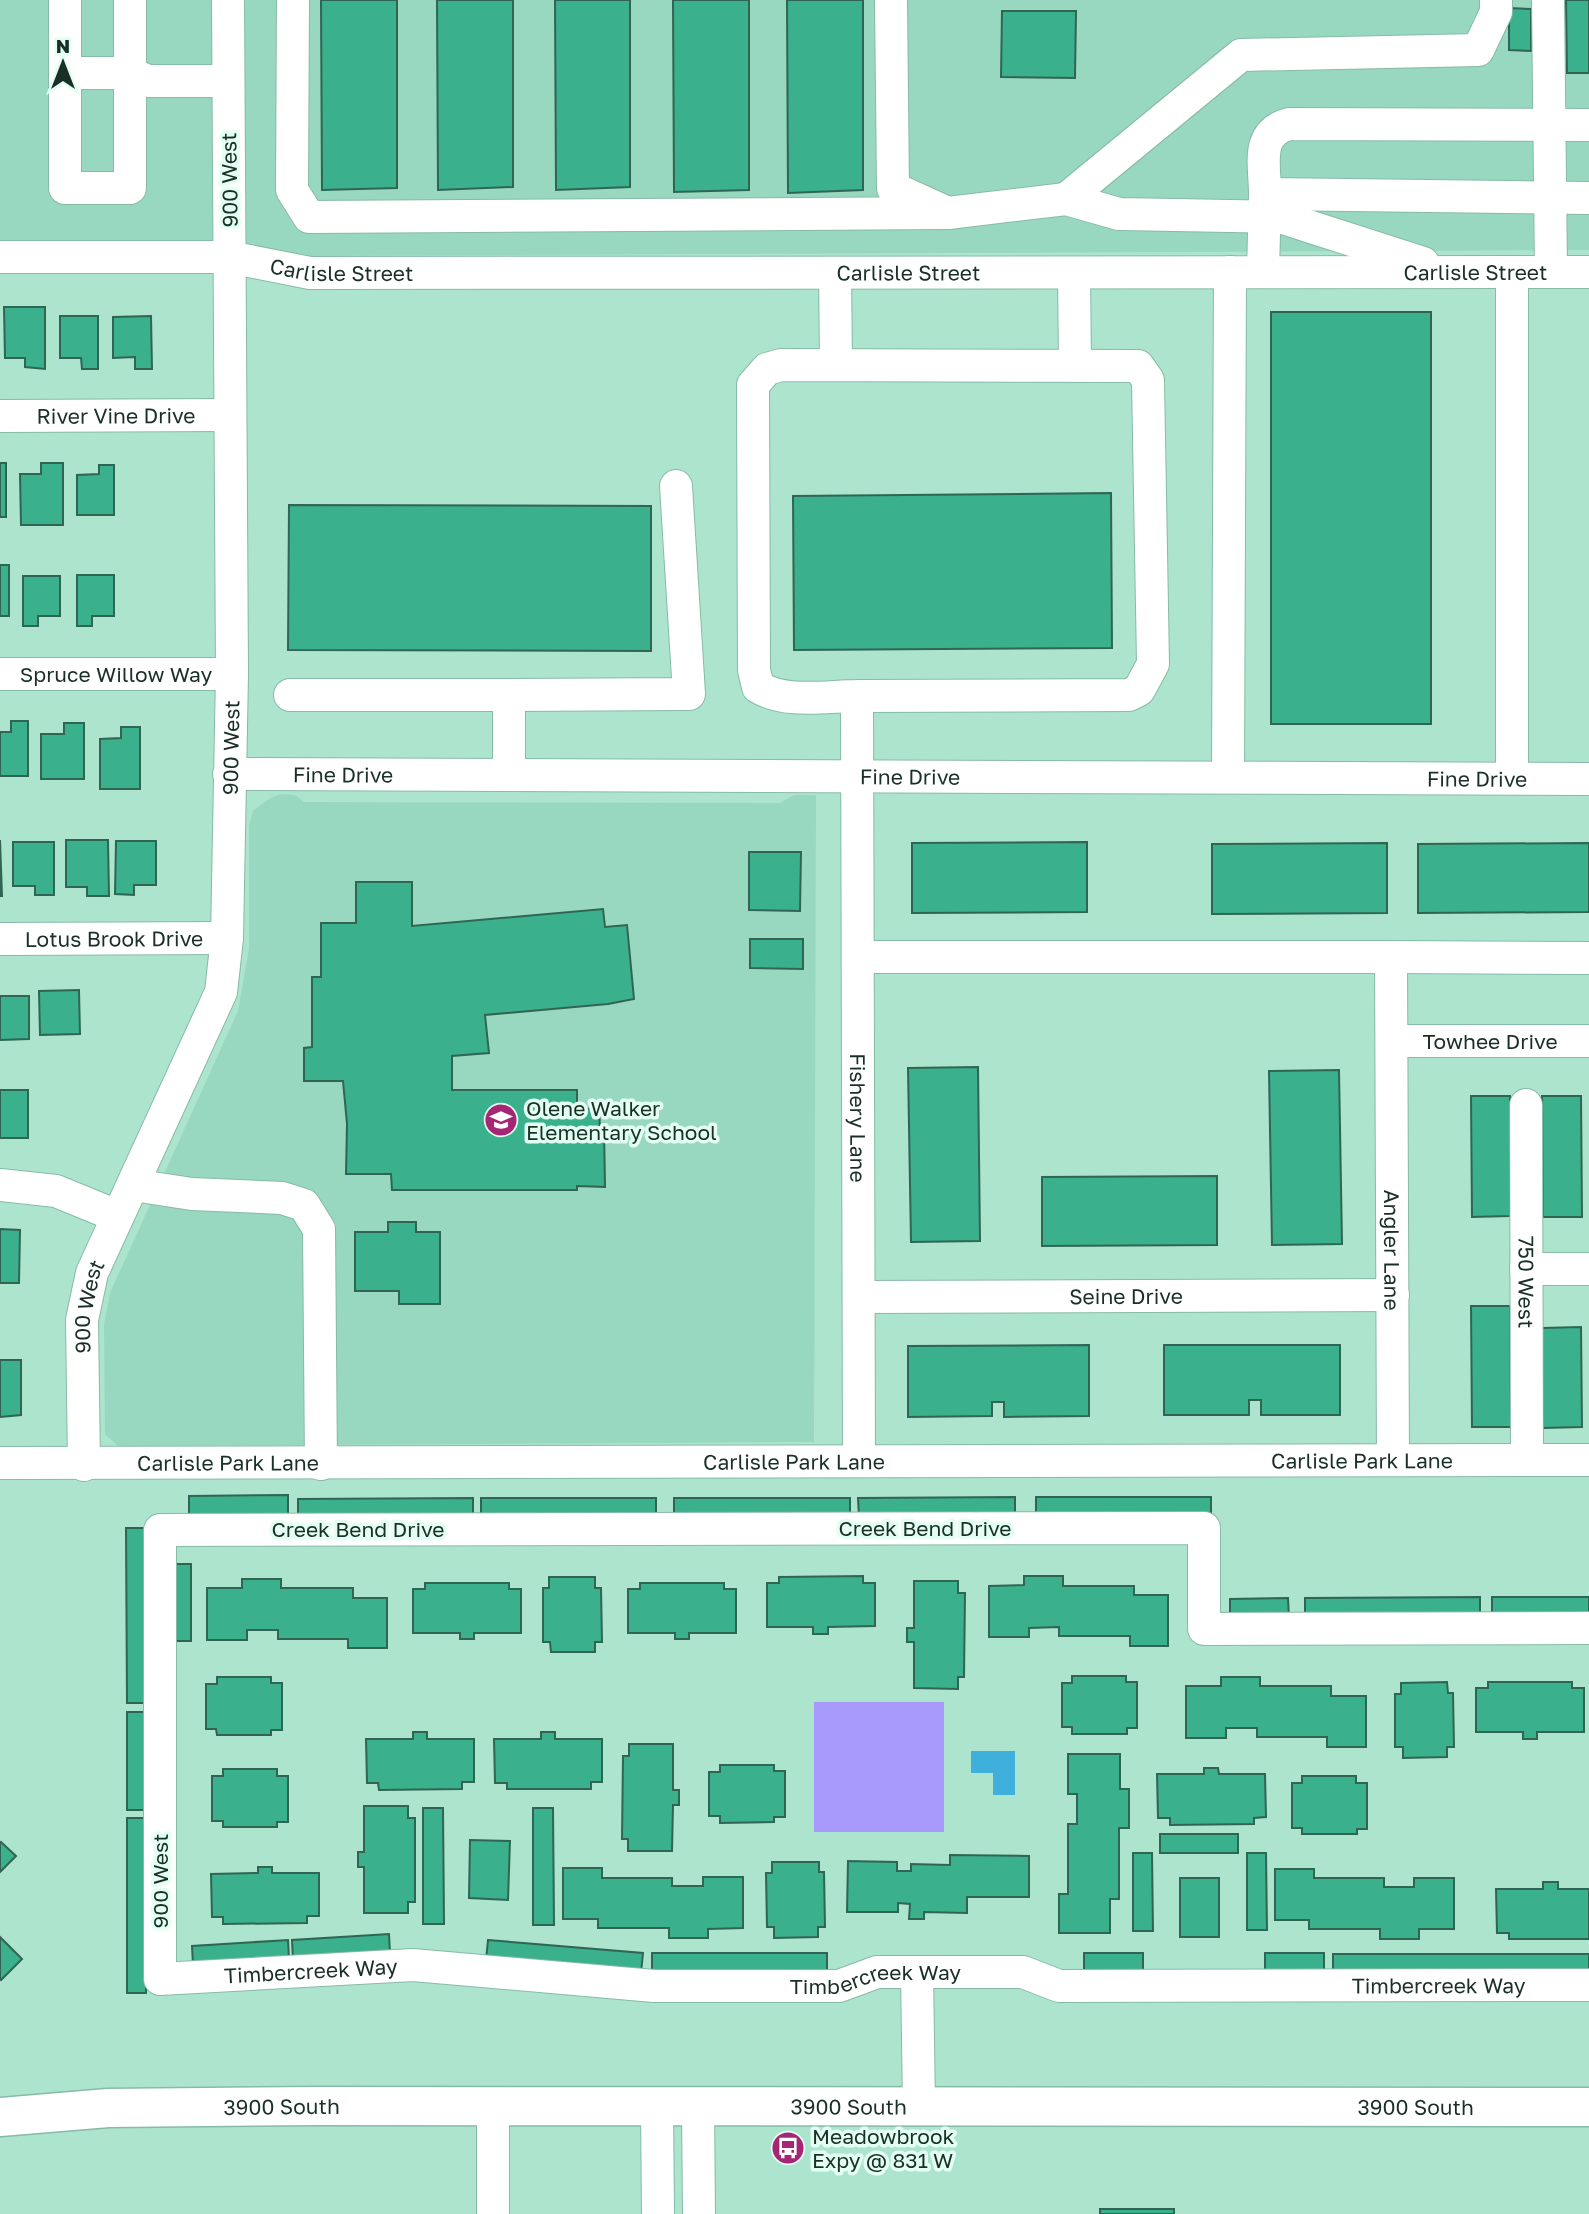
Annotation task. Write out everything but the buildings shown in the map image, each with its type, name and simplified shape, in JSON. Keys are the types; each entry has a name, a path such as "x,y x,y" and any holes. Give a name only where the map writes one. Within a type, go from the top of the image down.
{"main road":[{"name":"3900 South","path":"0,2117 108,2108 1589,2107"}],"street":[{"path":"65,0 65,188 130,188 130,0"},
{"name":"900 West","path":"84,1465 82,1320 92,1273 221,992 227,938 232,674 228,0"},
{"path":"293,0 292,190 309,218 948,213 1066,199 1119,214 1264,205 1589,198"},
{"path":"891,0 893,188 948,213"},
{"path":"1066,199 1241,55 1478,50 1496,12 1496,0"},
{"path":"1548,0 1551,272"},
{"path":"65,73 130,73 148,81 228,81"},
{"path":"1263,272 1266,140 1274,128 1289,124 1589,125"},
{"path":"1264,205 1280,218 1455,273"},
{"name":"Carlisle Street","path":"0,257 229,257 310,273 1589,272"},
{"path":"1228,777 1230,272"},
{"path":"1512,272 1512,778"},
{"path":"835,274 836,363"},
{"path":"1074,274 1075,365"},
{"path":"836,363 1075,365 1138,366 1148,380 1153,664 1148,678 1139,690 1129,695 857,696 769,694 758,687 754,670 753,385 767,369 836,363"},
{"name":"River Vine Drive","path":"0,416 229,415"},
{"path":"290,695 688,694 676,486"},
{"name":"Spruce Willow Way","path":"0,674 232,674"},
{"path":"509,695 509,774"},
{"name":"Fishery Lane","path":"857,696 860,957 859,1461"},
{"name":"Fine Drive","path":"229,774 1589,779"},
{"name":"Lotus Brook Drive","path":"0,939 227,938"},
{"path":"860,957 1589,958"},
{"name":"Angler Lane","path":"1391,957 1393,1460"},
{"name":"Towhee Drive","path":"1392,1041 1589,1041"},
{"name":"750 West","path":"1526,1105 1527,1460"},
{"path":"0,1185 56,1191 117,1216"},
{"path":"133,1185 192,1194 282,1198 304,1205 319,1229 321,1464"},
{"path":"1526,1269 1589,1269"},
{"name":"Seine Drive","path":"860,1297 1392,1294"},
{"name":"Carlisle Park Lane","path":"0,1463 84,1465 1589,1460"},
{"name":"Creek Bend Drive","path":"160,1530 1204,1528 1204,1629 1589,1628"},
{"name":"900 West","path":"160,1530 160,1979"},
{"name":"Timbercreek Way","path":"160,1979 413,1965 654,1986 839,1986 877,1972 1023,1972 1059,1986 1589,1985"},
{"path":"917,1972 919,2107"},
{"path":"493,2106 493,2214"},
{"path":"657,2106 658,2214"},
{"path":"698,2106 699,2214"}],"shaded area":[{"path":"0,0 1589,0 1589,250 302,256 218,242 0,240"},
{"name":"Olene Walker Elementary School","path":"281,794 295,795 304,802 780,803 794,795 816,795 814,1442 118,1446 105,1434 104,1325 110,1293 238,1011 249,949 249,826 253,811 270,798"},
{"path":"814,1702 944,1702 944,1832 814,1832"}],"water":[{"path":"971,1751 1015,1751 1015,1795 993,1795 993,1773 971,1773"}],"place":[{"name":"Olene Walker Elementary School","path":"501,1120"},
{"name":"Meadowbrook Expy @ 831 W","path":"788,2148"}]}
